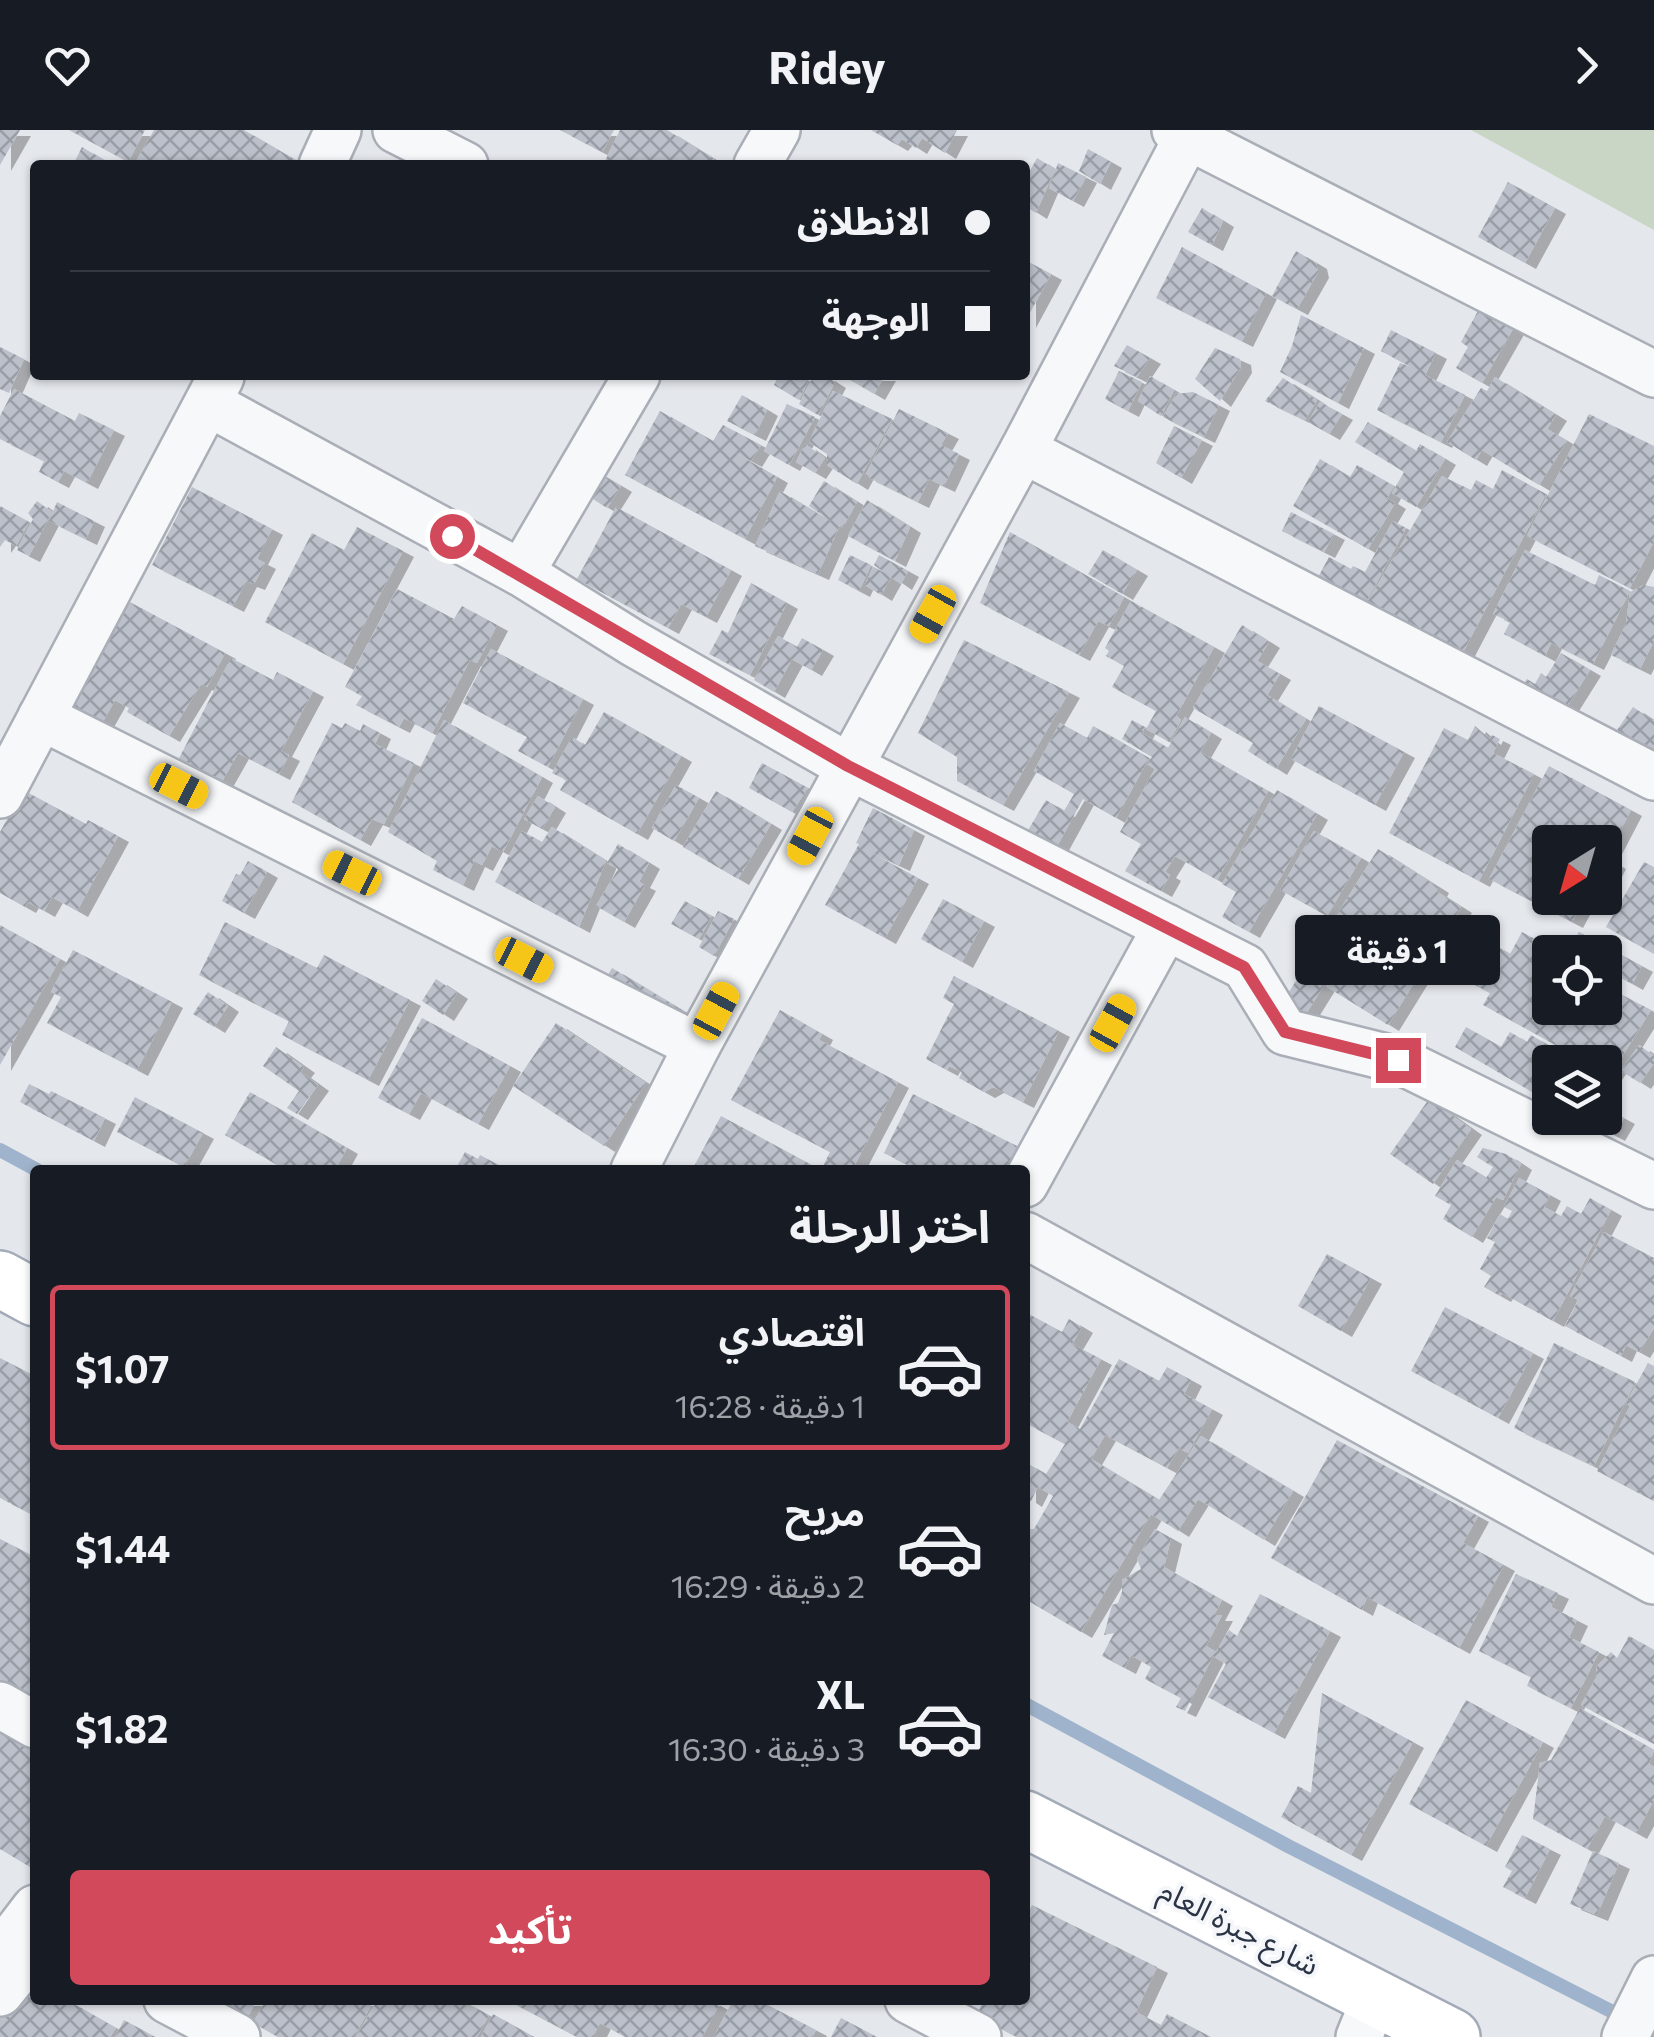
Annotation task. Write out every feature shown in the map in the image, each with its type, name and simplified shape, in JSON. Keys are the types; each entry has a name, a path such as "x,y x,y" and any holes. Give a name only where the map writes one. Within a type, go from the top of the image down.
{"main road":[{"path":"0,1280 30,1295"},
{"name":"شارع جبرة العام","path":"1030,1822 1367,2017 1452,2037"}],"street":[{"path":"324,160 338,130"},
{"path":"396,130 455,160"},
{"path":"761,160 777,130"},
{"path":"637,1165 848,766 1023,450 1185,132 1654,374"},
{"path":"522,573 635,380"},
{"path":"0,795 215,389 633,643 848,766 1244,967 1285,1032 1398,1060 1649,1171"},
{"path":"1023,450 1654,777"},
{"path":"41,717 697,1046"},
{"path":"1030,1175 1166,926"},
{"path":"1030,1238 1654,1581"},
{"path":"0,1703 30,1719"},
{"path":"0,1954 30,1915"},
{"path":"0,1993 30,1956"},
{"path":"1625,2037 1654,1978"},
{"path":"176,2005 237,2037"},
{"path":"917,2005 978,2037"}],"green space":[{"path":"1471,130 1654,130 1654,230"}],"building":[{"path":"0,130 20,130 0,165"},
{"path":"69,130 145,130 129,160"},
{"path":"154,130 244,130 295,160 137,160"},
{"path":"560,130 614,130 602,152"},
{"path":"620,130 667,130 714,159 714,160 605,160"},
{"path":"871,130 957,130 945,153 922,138 916,148 902,139 897,145"},
{"path":"82,147 104,160 76,160"},
{"path":"1088,149 1111,162 1100,184 1079,171"},
{"path":"1037,158 1055,169 1036,213 1030,209 1030,171"},
{"path":"1058,163 1086,177 1073,201 1049,188"},
{"path":"1508,182 1555,208 1525,263 1478,237"},
{"path":"1202,208 1223,221 1212,245 1188,232"},
{"path":"1182,247 1266,293 1242,341 1156,298"},
{"path":"1296,251 1316,263 1318,272 1297,309 1272,296"},
{"path":"1030,263 1051,274 1030,313"},
{"path":"1484,300 1518,320 1482,383 1456,368 1468,347 1461,342"},
{"path":"1301,315 1364,348 1338,403 1280,372"},
{"path":"1391,330 1436,353 1425,375 1465,395 1441,442 1377,410 1400,363 1411,367 1381,351"},
{"path":"1127,345 1150,358 1137,377 1114,366"},
{"path":"0,347 24,359 9,393 0,389"},
{"path":"1215,348 1240,359 1241,367 1220,401 1195,379"},
{"path":"1119,371 1142,382 1128,411 1105,399"},
{"path":"1150,376 1174,390 1161,416 1138,401"},
{"path":"1495,377 1556,415 1547,429 1567,441 1539,485 1482,450 1476,460 1447,442 1481,388 1487,391"},
{"path":"1283,378 1317,400 1305,420 1265,401"},
{"path":"776,380 809,380 799,400 774,385"},
{"path":"811,380 835,382 818,415 799,404"},
{"path":"850,380 882,380 874,394"},
{"path":"14,389 75,421 79,413 114,430 87,483 64,471 58,482 39,472 44,461 0,439 0,416"},
{"path":"833,391 892,419 857,484 827,465 827,454 809,442"},
{"path":"1193,392 1219,405 1204,437 1163,417 1176,394"},
{"path":"742,395 767,410 755,435 727,421"},
{"path":"1320,402 1342,414 1329,434 1308,422"},
{"path":"787,404 815,417 789,465 764,451"},
{"path":"899,409 948,433 941,445 959,454 944,486 929,479 918,502 865,476"},
{"path":"660,411 713,441 723,425 761,445 751,461 730,450 777,477 745,539 625,475"},
{"path":"1589,414 1654,446 1654,541 1630,588 1527,536"},
{"path":"1368,422 1416,451 1420,444 1445,459 1416,507 1392,493 1404,472 1355,442"},
{"path":"1174,426 1202,440 1181,478 1156,463"},
{"path":"805,444 825,458 815,473 796,462"},
{"path":"1320,459 1350,477 1357,465 1394,486 1387,498 1395,503 1368,549 1293,506"},
{"path":"589,467 621,486 607,508 577,489"},
{"path":"1502,470 1546,494 1462,654 1365,606 1442,476 1471,490 1476,480 1493,489"},
{"path":"824,481 857,502 843,527 840,525 818,574 755,546 780,491 832,522 809,506"},
{"path":"192,487 272,529 257,559 265,563 254,584 246,581 233,606 152,565"},
{"path":"867,500 910,527 895,561 848,536"},
{"path":"37,501 52,512 29,556 17,550 33,519 28,513"},
{"path":"57,502 94,521 86,539 49,521"},
{"path":"0,506 29,522 16,546 5,540 0,547"},
{"path":"616,507 731,570 706,617 681,604 668,628 577,579"},
{"path":"1291,512 1334,534 1324,552 1282,531"},
{"path":"1393,521 1406,528 1363,608 1316,581 1329,557 1365,572"},
{"path":"357,527 403,551 343,664 265,622 312,533 344,550"},
{"path":"1010,532 1124,597 1109,626 1098,621 1079,655 980,603"},
{"path":"1103,550 1137,570 1122,594 1088,574"},
{"path":"1525,550 1595,585 1599,575 1630,591 1593,664 1551,643 1545,656 1504,634 1510,622 1493,614"},
{"path":"850,555 871,565 859,591 838,580"},
{"path":"879,555 908,571 901,584 891,577 881,595 865,585 873,567 885,573 874,565"},
{"path":"751,583 787,603 750,675 709,654 722,630 728,633"},
{"path":"1644,585 1654,587 1654,641 1640,669 1611,655 1626,624 1630,592"},
{"path":"397,589 454,619 462,606 497,625 477,663 470,660 432,733 404,718 399,727 356,705 362,696 345,687"},
{"path":"126,600 225,653 207,687 201,684 169,736 127,712 129,708 115,700 102,723 69,705"},
{"path":"1131,601 1214,647 1176,716 1181,720 1169,742 1146,729 1156,711 1112,687 1124,666 1106,656 1109,651 1105,648"},
{"path":"1242,625 1269,642 1257,661 1280,674 1267,695 1306,719 1276,769 1248,751 1253,743 1193,708"},
{"path":"778,636 797,647 802,638 823,650 811,670 792,659 774,692 754,680"},
{"path":"964,640 1069,692 1003,805 957,781 957,757 918,733"},
{"path":"491,649 583,699 548,767 518,751 527,737 463,703"},
{"path":"1561,653 1590,670 1563,713 1521,687 1527,679 1535,684 1541,673 1546,677"},
{"path":"231,658 273,680 277,672 313,691 281,751 289,755 279,774 238,753 217,790 195,779 199,769 187,762 183,770 175,766"},
{"path":"1319,706 1404,752 1375,805 1291,759"},
{"path":"1633,707 1654,721 1654,755 1617,730"},
{"path":"604,712 681,756 637,834 560,790 566,780 552,773 572,737 585,745"},
{"path":"1185,717 1211,733 1200,752 1268,791 1217,880 1175,856 1165,872 1170,875 1161,891 1125,871 1141,844 1120,832 1155,769 1147,764 1152,757 1122,739 1132,720 1145,727 1142,733 1168,748"},
{"path":"444,720 542,777 503,852 492,846 482,865 474,861 463,885 433,870 437,861 388,832"},
{"path":"332,723 342,728 345,723 360,731 363,724 380,733 375,744 414,763 384,824 372,819 360,840 292,802"},
{"path":"1060,723 1087,738 1093,726 1149,758 1116,818 1083,799 1056,848 1027,832 1046,800 1064,811 1074,794 1034,771"},
{"path":"1475,726 1490,739 1492,735 1500,739 1493,753 1534,774 1479,881 1389,833 1444,728 1468,740"},
{"path":"762,763 808,788 792,812 749,788"},
{"path":"1549,766 1631,810 1622,827 1532,825 1532,901 1489,879"},
{"path":"676,785 699,798 674,841 652,828"},
{"path":"23,790 86,824 88,820 118,836 77,911 52,897 44,911 28,902 25,907 0,893 0,832"},
{"path":"1277,790 1317,814 1249,932 1222,917 1236,892 1222,884"},
{"path":"716,791 771,824 738,879 683,847"},
{"path":"538,796 555,807 542,829 524,819"},
{"path":"873,808 914,830 899,865 866,850 918,878 885,938 825,905 859,844 856,843"},
{"path":"552,827 606,861 579,927 495,882 522,831 542,842"},
{"path":"1314,831 1361,858 1327,916 1280,890"},
{"path":"618,844 649,863 639,882 645,885 624,922 596,906 618,869 607,863"},
{"path":"1378,849 1438,887 1436,891 1461,907 1388,1025 1324,985 1301,1022 1279,1008"},
{"path":"248,861 267,872 244,913 222,901"},
{"path":"1644,862 1654,867 1654,954 1606,927 1613,915 1622,915 1622,900"},
{"path":"943,899 984,921 962,962 921,939"},
{"path":"685,901 712,916 699,939 671,924"},
{"path":"718,911 734,919 714,956 699,947"},
{"path":"225,922 317,968 324,955 410,1000 368,1080 282,1035 289,1021 199,975"},
{"path":"0,925 60,959 0,1065"},
{"path":"1522,932 1532,937 1532,1025 1622,1025 1622,995 1651,1010 1622,1057 1622,1045 1555,1045 1483,1005 1490,993 1471,983 1493,944 1510,954"},
{"path":"73,950 172,1002 137,1070 47,1023 61,997 51,992"},
{"path":"1622,955 1642,966 1632,984 1622,978"},
{"path":"612,968 685,1012 673,1032 600,989"},
{"path":"954,976 1059,1031 1023,1102 993,1087 984,1092 959,1078 962,1072 949,1066 947,1070 926,1059 954,1004 943,998"},
{"path":"436,979 457,993 443,1015 422,1001"},
{"path":"208,992 228,1006 214,1027 193,1014"},
{"path":"780,1010 822,1034 819,1040 898,1082 855,1165 824,1165 830,1152 731,1100"},
{"path":"422,1018 510,1066 478,1124 421,1093 409,1114 378,1098"},
{"path":"556,1023 646,1083 604,1146 513,1086"},
{"path":"1466,1027 1501,1047 1510,1032 1527,1042 1531,1035 1548,1045 1532,1045 1532,1092 1455,1047"},
{"path":"1639,1045 1654,1056 1654,1063 1640,1083 1622,1070"},
{"path":"276,1047 304,1067 300,1072 318,1085 297,1114 287,1108 299,1091 263,1066"},
{"path":"29,1084 105,1118 94,1141 20,1102"},
{"path":"250,1092 347,1148 338,1165 277,1165 225,1135"},
{"path":"913,1094 1017,1146 1008,1165 907,1165 884,1153"},
{"path":"135,1097 203,1133 185,1165 180,1165 117,1132"},
{"path":"1429,1099 1471,1129 1433,1184 1390,1154"},
{"path":"721,1116 812,1165 695,1165"},
{"path":"1483,1148 1506,1154 1521,1164 1503,1200 1496,1197 1472,1237 1443,1219 1451,1205 1435,1196 1457,1160 1486,1178 1493,1167 1477,1157"},
{"path":"465,1152 499,1165 458,1165"},
{"path":"1519,1178 1550,1195 1544,1207 1561,1216 1567,1206 1581,1214 1590,1198 1611,1210 1553,1321 1484,1287 1491,1276 1480,1269 1495,1242 1487,1238 1500,1214 1508,1219 1512,1211 1504,1207"},
{"path":"1604,1232 1654,1258 1654,1328 1639,1352 1626,1345 1621,1356 1565,1326 1578,1300 1570,1296"},
{"path":"1327,1254 1371,1278 1341,1331 1298,1306"},
{"path":"1445,1307 1533,1353 1498,1418 1411,1371"},
{"path":"1030,1315 1062,1332 1069,1319 1082,1327 1072,1344 1101,1359 1067,1422 1080,1429 1119,1359 1159,1381 1167,1367 1191,1380 1184,1394 1212,1409 1188,1453 1179,1448 1167,1468 1105,1435 1091,1459 1159,1500 1201,1436 1293,1491 1264,1540 1198,1499 1178,1531 1151,1514 1081,1632 1030,1602 1030,1529 1034,1529 1053,1496 1038,1487 1030,1500 1030,1465 1046,1474 1065,1444 1030,1426"},
{"path":"1554,1343 1635,1382 1594,1466 1514,1428"},
{"path":"0,1358 30,1373 30,1513 0,1498"},
{"path":"1648,1363 1654,1366 1654,1501 1597,1471"},
{"path":"1337,1440 1478,1516 1463,1543 1504,1565 1459,1648 1367,1597 1362,1610 1271,1558"},
{"path":"1155,1529 1171,1538 1164,1567 1222,1600 1214,1615 1222,1615 1206,1646 1216,1652 1229,1630 1237,1636 1260,1594 1330,1631 1274,1733 1208,1697 1226,1664 1213,1656 1185,1711 1176,1707 1181,1698 1145,1679 1151,1667 1131,1655 1125,1668 1102,1656 1114,1633 1104,1635 1112,1605 1118,1603 1122,1592 1122,1580 1141,1569 1137,1559"},
{"path":"0,1539 30,1554 30,1706 0,1691"},
{"path":"1516,1574 1558,1593 1551,1607 1577,1620 1569,1637 1599,1652 1571,1708 1527,1686 1531,1677 1479,1651"},
{"path":"1629,1636 1654,1650 1654,1744 1581,1705 1596,1678 1597,1666 1611,1652 1617,1658"},
{"path":"1322,1693 1413,1742 1351,1855 1281,1817 1298,1786 1311,1793"},
{"path":"1466,1700 1543,1742 1486,1846 1409,1804"},
{"path":"1580,1708 1654,1750 1649,1764 1654,1767 1654,1800 1636,1833 1605,1816 1587,1849 1533,1819 1540,1763 1551,1760"},
{"path":"0,1728 30,1745 30,1867 0,1849"},
{"path":"1522,1835 1550,1849 1525,1898 1503,1887 1512,1871 1505,1867"},
{"path":"1593,1851 1619,1863 1597,1915 1570,1904"},
{"path":"1032,1905 1157,1967 1136,2012 1161,2025 1167,2014 1211,2037 1017,2037 976,2016 982,2005 1030,2005"},
{"path":"30,1985 30,2005 76,2005 116,2028 110,2037 0,2037 0,2011"},
{"path":"223,2005 254,2005 247,2018"},
{"path":"263,2005 371,2005 354,2037 278,2037 253,2023"},
{"path":"374,2005 470,2005 489,2015 477,2037 356,2037"},
{"path":"516,2005 719,2005 702,2037 625,2037 600,2023 593,2037 577,2037"},
{"path":"730,2005 768,2005 816,2030 812,2037 714,2037"},
{"path":"493,2014 534,2037 481,2037"},
{"path":"841,2018 877,2037 831,2037"},
{"path":"124,2020 155,2037 115,2037"}],"waterway":[{"path":"0,1150 30,1166"},
{"path":"1030,1707 1288,1846 1654,2033"}],"route":[{"path":"452,536 522,573 633,643 848,766 1244,967 1285,1032 1398,1060"}]}
